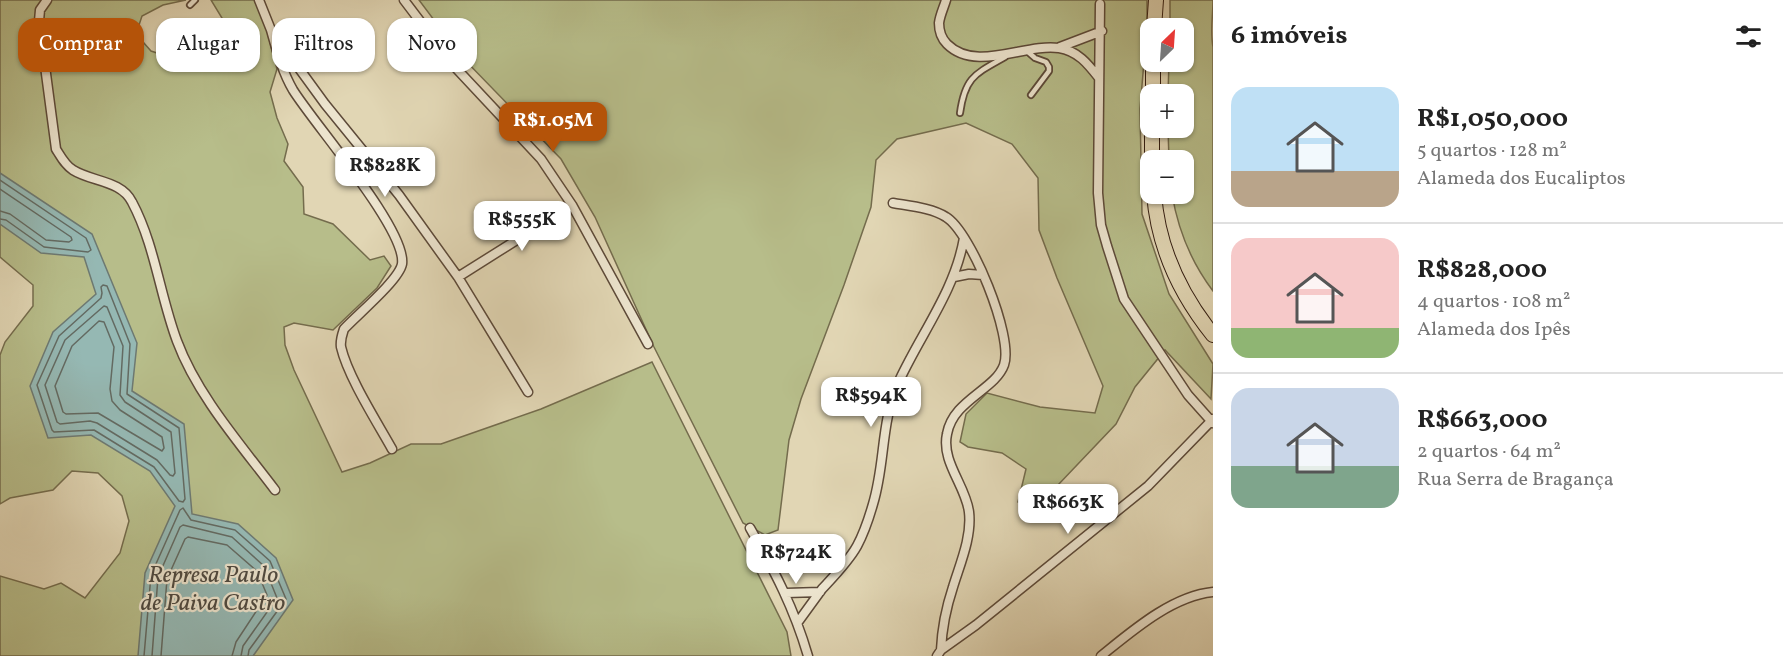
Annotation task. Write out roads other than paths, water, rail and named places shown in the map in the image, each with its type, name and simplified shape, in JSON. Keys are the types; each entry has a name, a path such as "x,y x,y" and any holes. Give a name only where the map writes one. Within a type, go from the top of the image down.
{"main road":[{"path":"1155,18 1156,0"},
{"path":"1155,204 1158,224 1176,278 1199,318 1213,335"}],"street":[{"path":"47,0 40,10 39,21 56,148 63,161 71,169 119,188 132,201 144,230 176,340 186,362 218,414 275,490"},
{"path":"259,0 282,68 292,89 367,192 399,244 402,266 394,280 344,328 341,338 341,347 353,376 392,449"},
{"path":"404,0 454,66 541,159 572,205 648,344"},
{"path":"946,0 939,22 942,39 956,51 966,55 982,57 1059,48 1102,31"},
{"path":"939,653 1148,486 1213,419 1188,394 1124,299 1101,225 1098,193 1101,4"},
{"path":"271,30 325,104 411,210 458,277 528,392"},
{"path":"1059,48 1084,59 1099,78"},
{"path":"893,203 947,217 964,238 983,275 1000,318 1006,349 1004,365 996,378 966,402 947,432 950,464 969,508 970,522 942,627 939,653"},
{"path":"458,277 572,205"},
{"path":"798,622 845,564 866,527 877,489 883,436 892,400 899,380 954,278 964,238"},
{"path":"954,278 969,274 983,275"},
{"path":"750,528 786,593 808,656"},
{"path":"786,593 820,592"},
{"path":"1101,656 1175,602 1197,594 1213,592"}],"lane":[{"path":"190,5 195,0"},
{"path":"1027,51 1035,58 1046,62 1049,67 1049,71 1031,95"},
{"path":"960,113 963,92 973,76 1010,54"}],"water":[{"name":"Represa Paulo de Paiva Castro","path":"0,173 92,234 137,343 132,391 184,424 192,514 238,524 276,558 293,600 253,656 138,656 145,573 175,506 150,471 91,435 48,438 30,386 53,332 96,294 84,257 41,253 0,224"}]}
